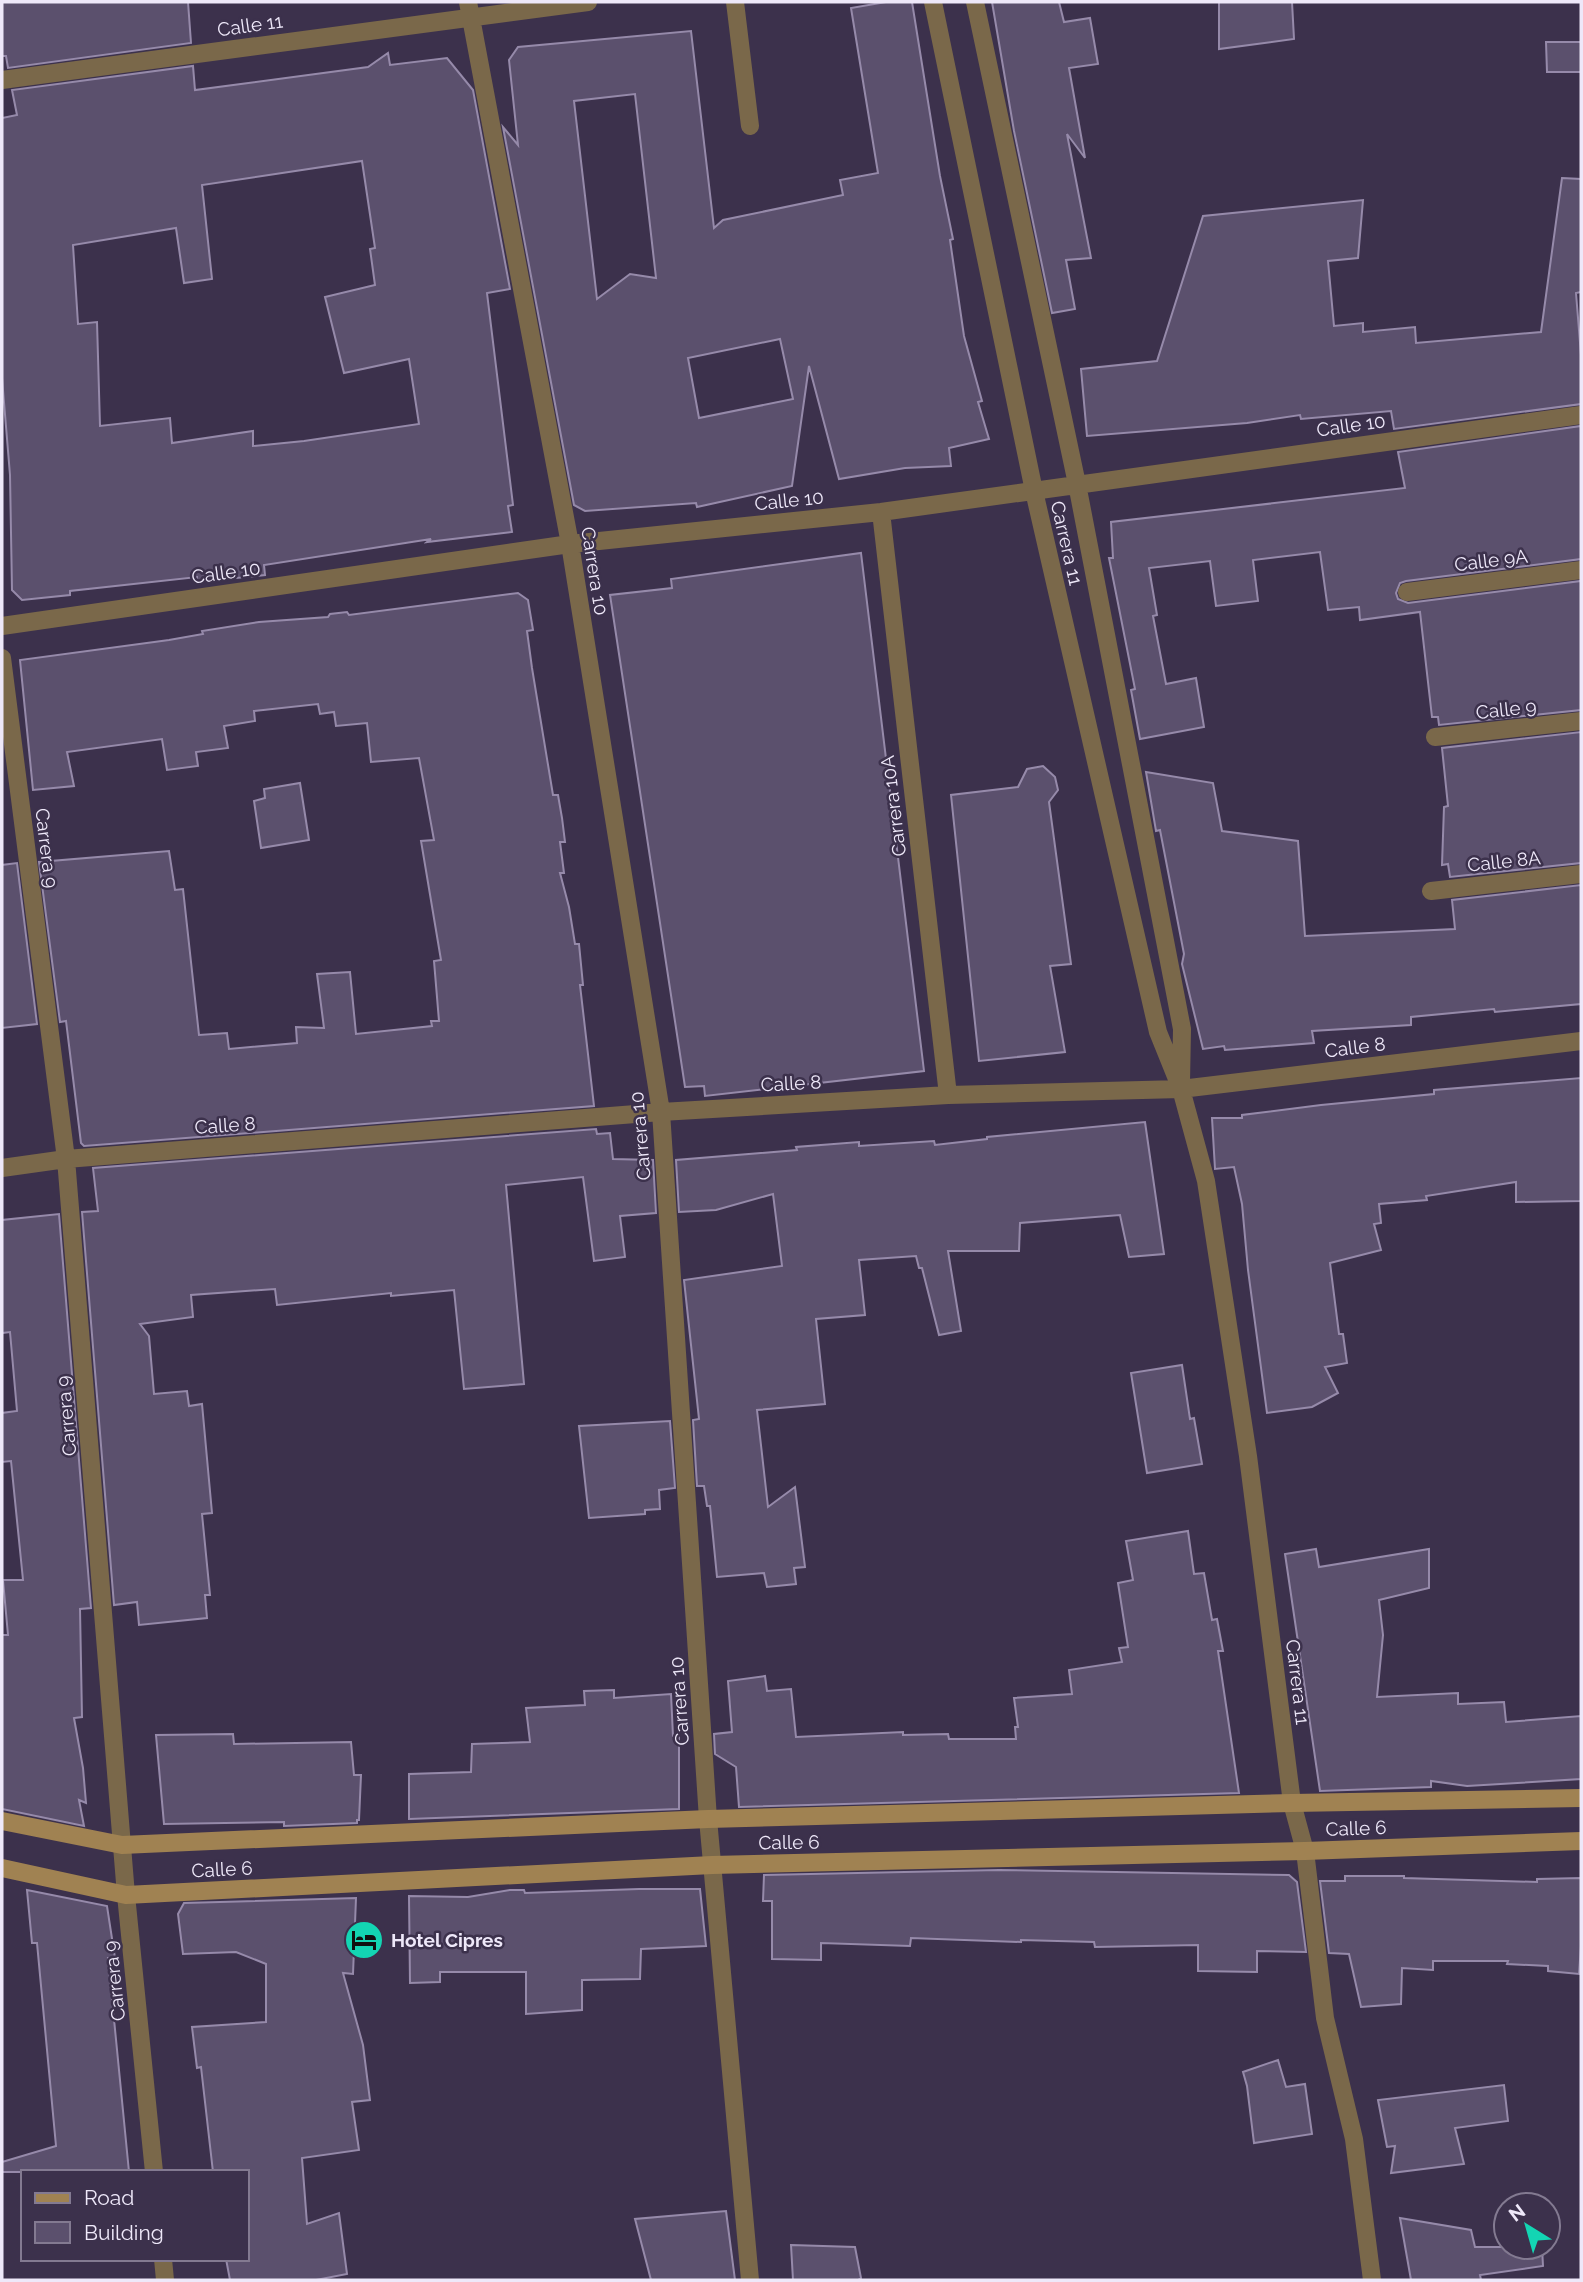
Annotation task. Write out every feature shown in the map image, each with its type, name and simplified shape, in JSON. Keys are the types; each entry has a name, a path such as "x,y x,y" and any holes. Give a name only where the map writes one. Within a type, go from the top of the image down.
{"street":[{"name":"Calle 11","path":"2,80 469,9 588,2"},
{"path":"735,2 750,126"},
{"name":"Carrera 11","path":"933,2 1034,491 1158,1032 1181,1089 1206,1181 1248,1456 1292,1802 1305,1852 1325,2018 1354,2139 1372,2280"},
{"name":"Carrera 11","path":"975,2 1077,484 1182,1029 1181,1089"},
{"name":"Carrera 10","path":"469,9 570,544 661,1112 708,1819 750,2280"},
{"name":"Calle 10","path":"2,626 570,544 881,512 1581,415"},
{"name":"Carrera 10A","path":"881,512 948,1095"},
{"name":"Calle 9A","path":"1407,592 1581,570"},
{"name":"Carrera 9","path":"2,658 65,1158 126,1895 154,2170"},
{"name":"Calle 9","path":"1435,737 1581,722"},
{"name":"Calle 8A","path":"1431,891 1581,874"},
{"name":"Calle 8","path":"2,1168 65,1158 661,1112 948,1095 1181,1089 1581,1041"},
{"name":"Calle 6","path":"2,1821 122,1845 708,1819 1292,1802 1581,1798"},
{"name":"Calle 6","path":"2,1868 126,1895 712,1865 1305,1852 1581,1841"},
{"path":"163,2261 165,2280"}],"building":[{"path":"2,2 188,2 191,43 8,68 6,56 2,56"},
{"path":"886,2 912,2 953,239 950,240 964,336 982,401 978,402 989,439 949,448 951,466 905,468 839,479 809,366 792,486 697,507 696,503 585,511 574,505 503,127 518,145 509,60 518,47 691,31 714,228 723,220 843,195 840,180 878,173 851,8","holes":["635,94 656,278 630,274 597,299 574,101","780,339 793,399 699,418 688,358"]},
{"path":"992,2 1059,2 1064,22 1090,18 1098,64 1069,68 1085,158 1067,134 1091,258 1066,260 1075,309 1052,313 1014,131"},
{"path":"1219,2 1292,2 1294,39 1219,49"},
{"path":"1546,42 1581,42 1581,72 1547,72"},
{"path":"388,53 390,65 447,58 473,90 510,289 487,293 513,505 508,506 512,532 427,542 431,539 264,565 265,575 197,582 197,577 70,591 70,595 22,600 12,590 10,475 2,378 2,118 17,115 12,90 193,66 195,90 368,67","holes":["362,161 375,248 370,249 375,285 325,297 344,373 409,359 419,424 253,446 253,431 172,443 170,418 100,426 97,322 78,324 73,245 176,228 184,283 212,279 202,185"]},
{"path":"1562,178 1581,179 1581,292 1576,293 1581,355 1581,404 1394,429 1391,411 1301,419 1300,415 1247,423 1087,436 1081,369 1157,361 1203,216 1363,200 1358,258 1328,261 1334,326 1363,323 1363,332 1415,327 1416,343 1541,332"},
{"path":"1581,426 1581,559 1406,581 1400,583 1396,593 1398,599 1408,603 1581,581 1581,710 1439,725 1438,717 1432,717 1420,612 1360,620 1359,607 1328,610 1320,552 1253,560 1258,601 1216,606 1210,561 1149,568 1157,615 1153,616 1166,684 1196,678 1204,727 1140,739 1131,690 1135,689 1109,558 1113,558 1111,522 1405,488 1398,452"},
{"path":"861,553 924,1071 705,1096 704,1086 685,1087 610,595 672,588 671,579"},
{"path":"518,593 528,600 533,630 527,631 532,668 553,795 558,795 562,818 565,842 560,842 564,873 560,873 575,944 579,944 583,985 580,985 594,1106 84,1146 81,1143 66,1021 60,1022 39,862 169,851 175,890 183,889 199,1035 227,1033 229,1049 297,1043 296,1027 324,1028 317,974 350,972 356,1034 432,1026 431,1021 439,1021 434,961 441,960 421,841 434,840 419,758 371,762 367,723 336,726 334,712 320,714 318,704 254,711 255,721 224,726 228,748 196,752 198,766 167,770 162,739 67,752 74,786 33,790 20,660 169,640 203,634 202,631 259,622 328,617 330,614 347,612 349,615"},
{"path":"1581,732 1581,863 1450,877 1448,864 1442,865 1444,807 1448,806 1442,748"},
{"path":"1043,766 1055,777 1058,790 1049,802 1071,964 1050,966 1065,1052 979,1061 951,795 1018,787 1027,769"},
{"path":"1146,772 1213,783 1222,831 1298,841 1305,936 1455,929 1452,900 1581,885 1581,1004 1411,1017 1411,1025 1312,1031 1314,1043 1225,1050 1224,1046 1203,1049 1182,964 1184,954 1160,830 1156,831"},
{"path":"300,783 309,840 261,848 254,801 265,798 264,789"},
{"path":"17,863 37,1024 2,1028 2,865"},
{"path":"1581,1078 1581,1201 1516,1202 1516,1182 1426,1196 1427,1200 1379,1204 1381,1223 1374,1224 1381,1250 1330,1263 1339,1334 1343,1334 1347,1363 1325,1367 1338,1393 1312,1407 1267,1413 1242,1204 1234,1167 1215,1169 1212,1118 1242,1118 1242,1115 1321,1105 1434,1094 1434,1090"},
{"path":"1145,1122 1164,1254 1129,1257 1120,1215 1020,1223 1019,1251 948,1251 961,1331 939,1335 922,1268 919,1268 916,1256 859,1260 865,1315 816,1319 825,1404 757,1410 768,1507 795,1487 805,1567 794,1568 796,1584 767,1587 764,1573 717,1577 710,1506 707,1506 704,1486 697,1486 693,1420 699,1419 684,1280 782,1266 773,1194 716,1210 679,1212 676,1160 859,1142 859,1146 934,1141 935,1145 987,1137"},
{"path":"596,1129 597,1134 610,1133 613,1159 653,1160 656,1213 620,1216 625,1257 594,1261 583,1177 506,1185 524,1384 464,1389 454,1290 391,1296 391,1293 277,1305 275,1289 191,1295 193,1317 140,1324 149,1336 154,1394 187,1391 189,1406 202,1404 212,1513 202,1514 210,1595 205,1595 207,1618 139,1625 137,1602 114,1605 82,1212 98,1211 93,1168"},
{"path":"59,1214 91,1608 80,1609 82,1717 74,1718 83,1768 86,1803 79,1800 84,1826 2,1809 2,1635 8,1635 3,1580 23,1580 11,1461 2,1462 2,1413 17,1411 10,1332 2,1333 2,1220"},
{"path":"1182,1365 1190,1419 1194,1418 1202,1464 1147,1473 1131,1373"},
{"path":"670,1421 675,1488 659,1490 660,1509 645,1510 645,1514 589,1518 579,1426"},
{"path":"1188,1531 1194,1574 1204,1573 1212,1620 1217,1619 1223,1651 1218,1651 1239,1793 739,1807 736,1767 715,1754 714,1734 732,1732 728,1681 765,1676 767,1691 791,1689 796,1737 903,1732 903,1735 948,1734 949,1739 1016,1739 1015,1727 1018,1727 1014,1698 1072,1694 1069,1670 1122,1662 1119,1648 1128,1647 1118,1583 1133,1580 1126,1541"},
{"path":"1316,1549 1319,1567 1429,1549 1429,1588 1379,1600 1383,1635 1377,1697 1458,1693 1458,1704 1504,1702 1506,1722 1581,1716 1581,1779 1467,1786 1431,1781 1431,1787 1320,1791 1285,1554"},
{"path":"614,1690 614,1698 671,1694 673,1736 679,1736 679,1809 409,1819 409,1774 471,1772 472,1744 530,1742 526,1708 585,1705 584,1691"},
{"path":"233,1734 234,1744 351,1742 354,1775 361,1775 357,1823 284,1826 284,1822 164,1824 156,1735"},
{"path":"999,1870 1289,1875 1297,1882 1306,1952 1257,1951 1257,1972 1198,1971 1198,1945 1095,1947 1094,1942 1021,1940 911,1938 910,1946 821,1943 821,1960 772,1959 772,1901 763,1901 764,1875"},
{"path":"1345,1876 1537,1882 1537,1879 1581,1878 1579,1974 1548,1971 1548,1966 1507,1964 1508,1961 1433,1961 1433,1970 1402,1968 1401,2004 1361,2007 1349,1954 1329,1953 1320,1881 1345,1881"},
{"path":"700,1889 706,1946 641,1949 640,1979 582,1980 582,2010 526,2014 526,1972 440,1972 440,1982 410,1983 409,1896 468,1897 510,1890 524,1890 525,1893"},
{"path":"27,1890 107,1906 115,1958 108,1958 129,2170 2,2172 2,2162 56,2146 37,1943 32,1943"},
{"path":"356,1898 353,1974 343,1973 363,2045 370,2100 352,2102 359,2150 302,2158 307,2224 339,2213 347,2274 316,2280 230,2280 226,2261 248,2261 248,2170 213,2170 201,2067 197,2068 192,2027 266,2022 266,1964 236,1952 183,1954 178,1914 184,1903"},
{"path":"1278,2060 1286,2087 1305,2084 1312,2134 1254,2143 1243,2072"},
{"path":"1504,2085 1508,2121 1455,2128 1464,2164 1391,2173 1395,2146 1387,2147 1378,2100"},
{"path":"726,2211 735,2280 651,2280 635,2219"},
{"path":"1400,2218 1471,2230 1475,2247 1492,2247 1492,2261 1543,2261 1543,2266 1480,2275 1481,2280 1411,2280"},
{"path":"791,2245 855,2247 861,2278 793,2280"}],"place":[{"name":"Hotel Cipres","path":"364,1940"}]}
